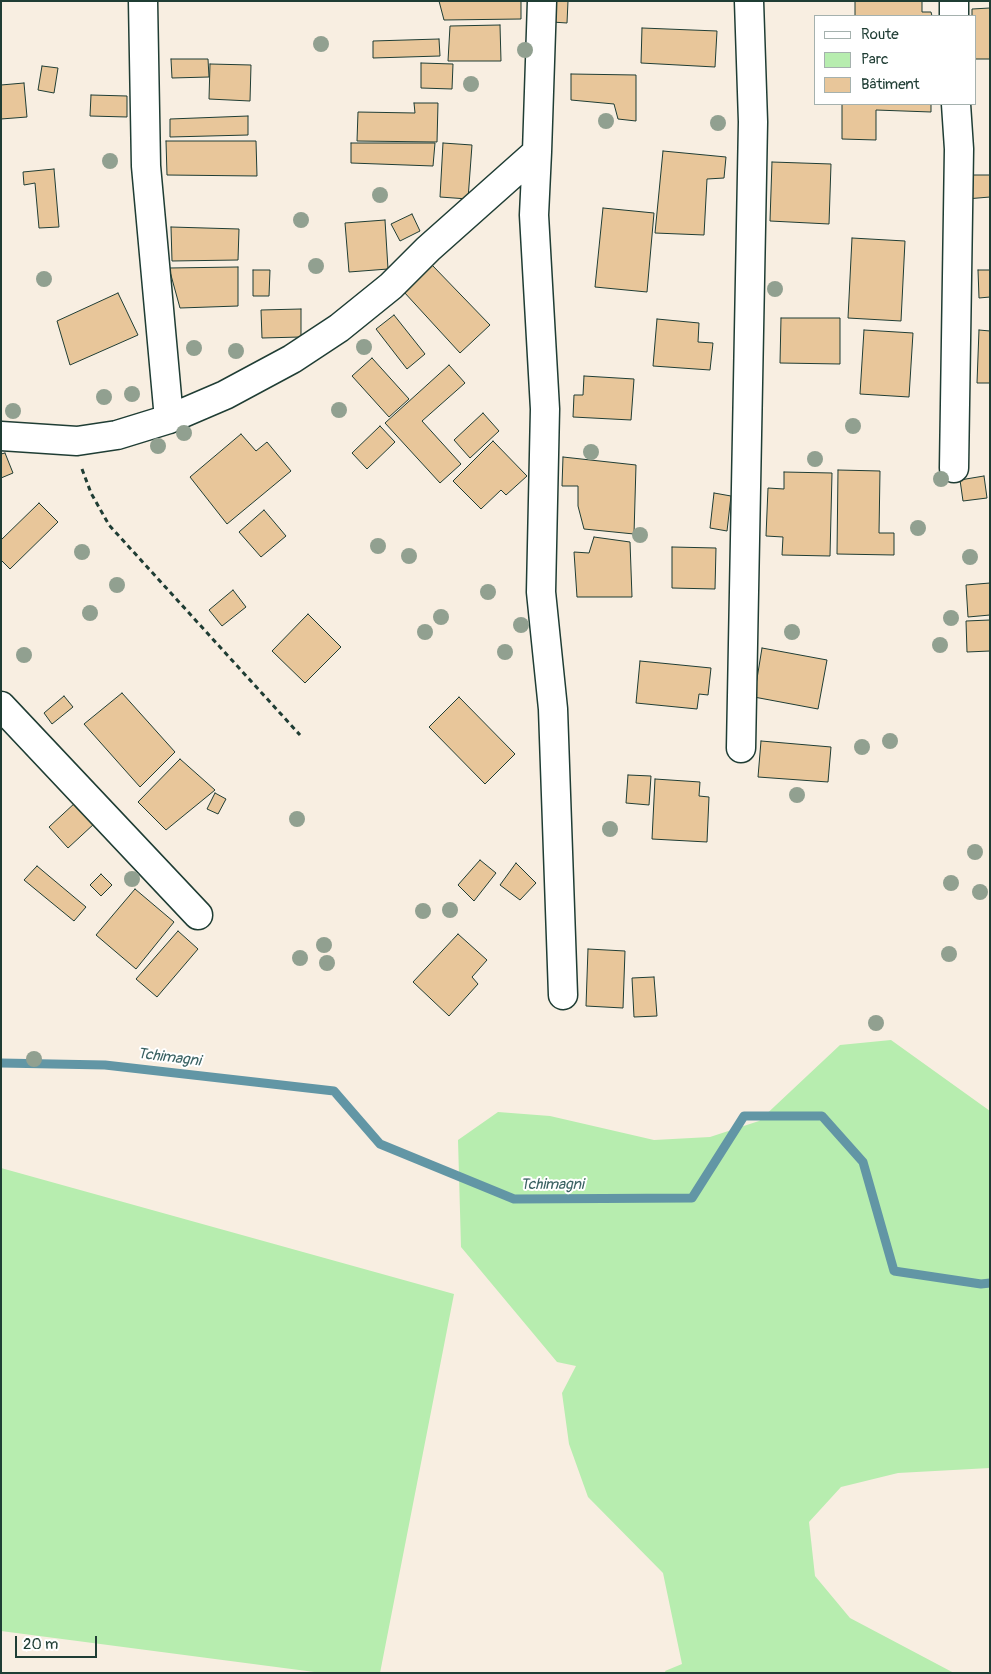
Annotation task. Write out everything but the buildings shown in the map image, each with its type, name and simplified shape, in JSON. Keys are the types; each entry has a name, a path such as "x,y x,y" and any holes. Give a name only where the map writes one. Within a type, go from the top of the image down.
{"street":[{"path":"143,1 146,166 169,419"},
{"path":"542,1 534,215 545,409 541,592 554,709 563,995"},
{"path":"741,748 753,122 749,1"},
{"path":"954,1 954,15"},
{"path":"954,468 959,149 956,105"},
{"path":"1,436 77,441 117,435 169,419 242,386 292,359 339,328 391,286 428,249 537,152"},
{"path":"1,706 198,915"}],"path":[{"path":"77,441 82,473 109,525 300,735"}],"green space":[{"path":"891,1040 990,1111 990,1468 898,1473 841,1487 809,1522 815,1576 850,1618 954,1673 666,1673 665,1671 682,1664 663,1573 588,1497 569,1444 562,1393 576,1366 557,1362 461,1247 458,1140 498,1112 550,1116 654,1140 710,1137 759,1121 840,1045"},
{"path":"1,1168 454,1294 380,1673 322,1673 1,1631"}],"waterway":[{"name":"Tchimagni","path":"1,1063 105,1065 334,1091 380,1144 514,1199 692,1198 744,1116 822,1116 863,1162 894,1271 981,1284 990,1283"}]}
